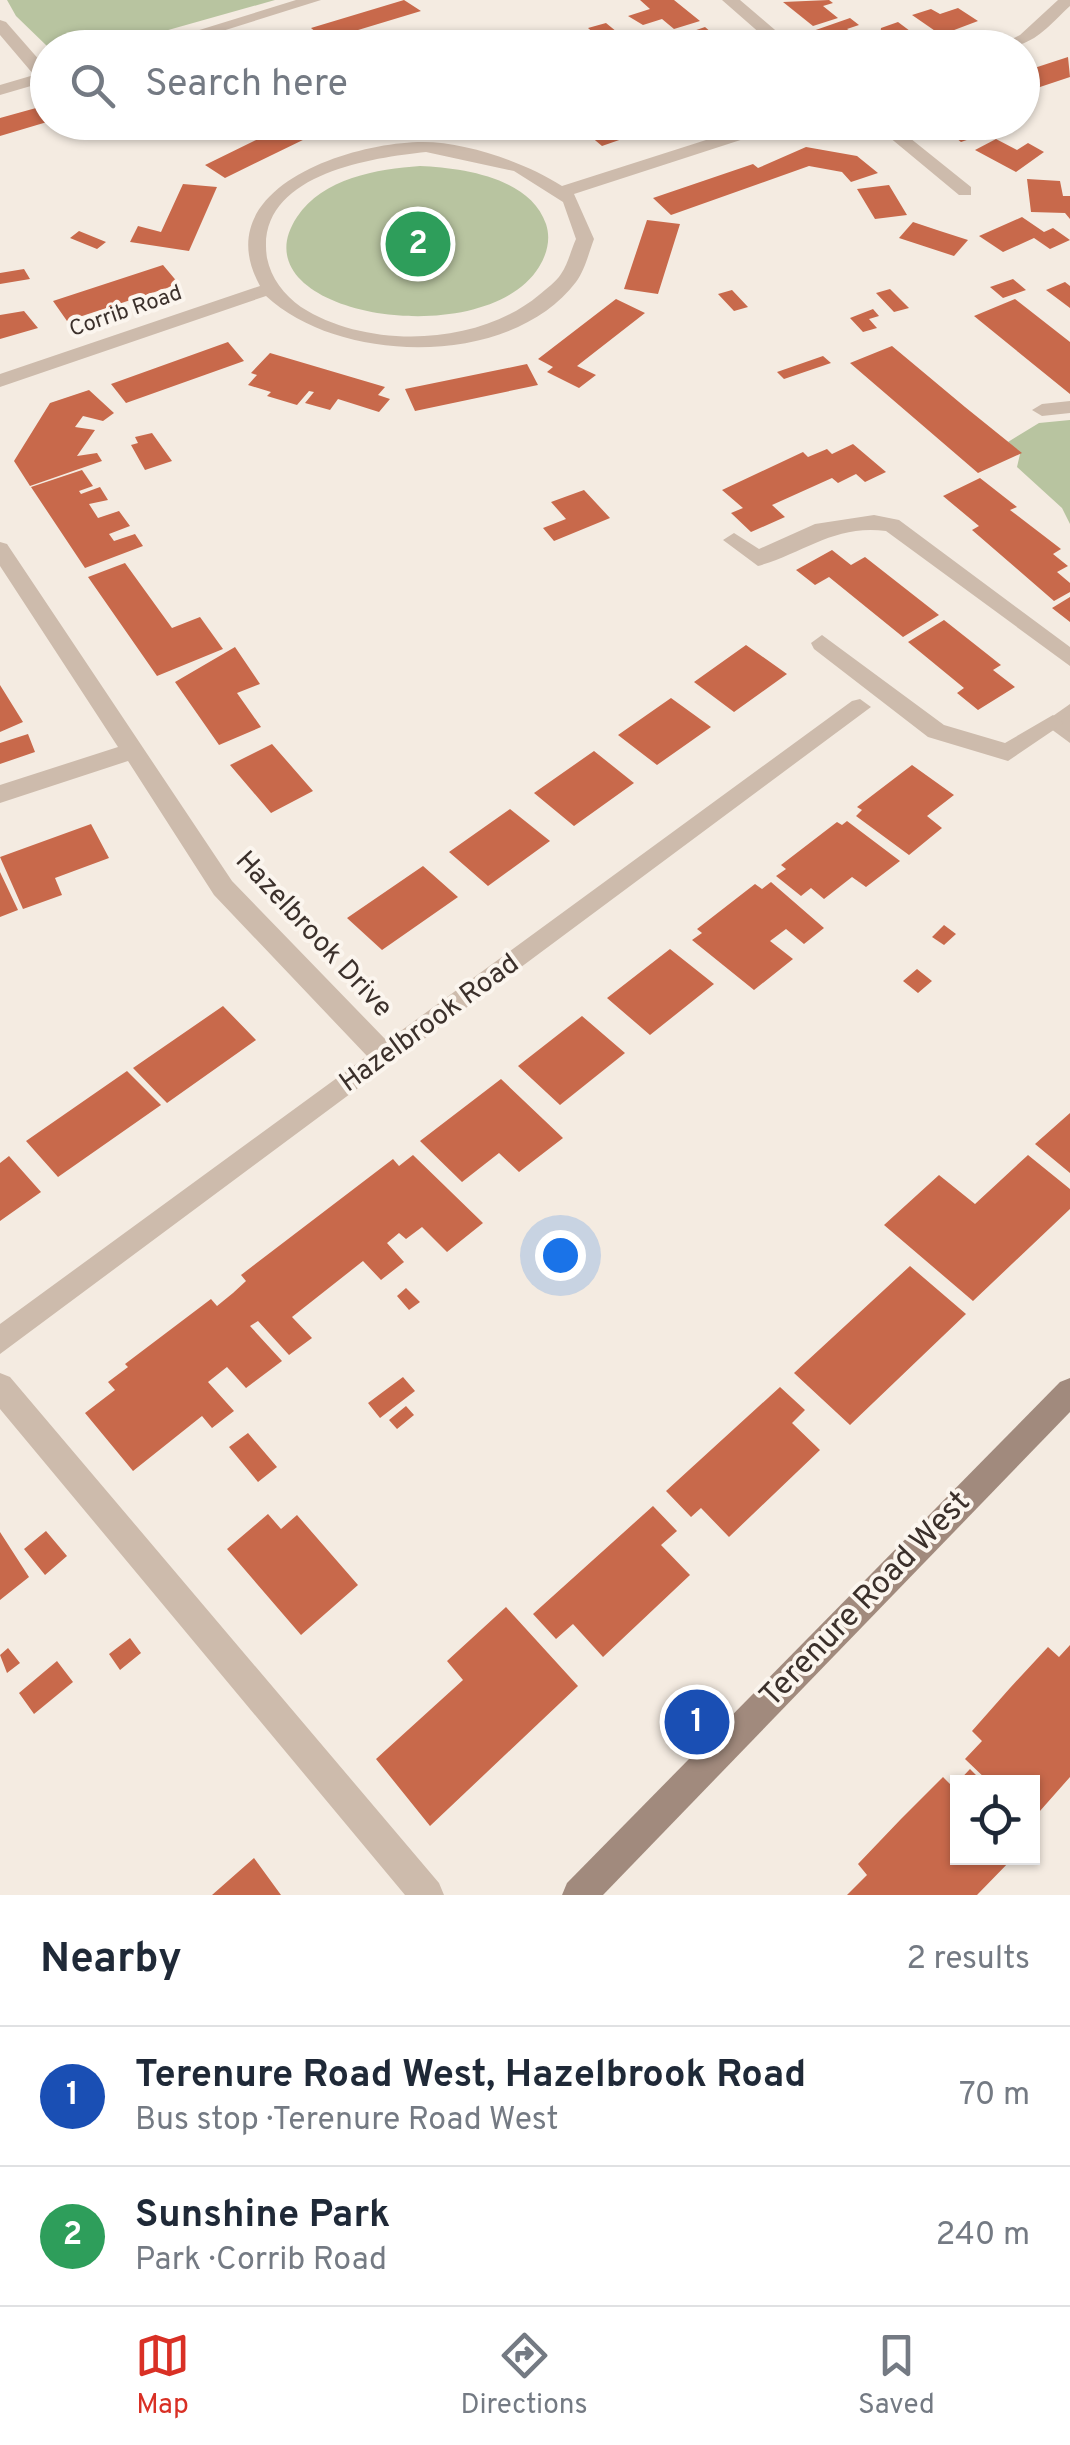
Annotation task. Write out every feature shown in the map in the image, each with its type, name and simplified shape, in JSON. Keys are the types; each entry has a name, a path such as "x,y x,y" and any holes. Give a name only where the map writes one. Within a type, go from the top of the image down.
{"main road":[{"name":"Terenure Road West","path":"578,1895 1070,1392"}],"street":[{"path":"210,30 313,0"},
{"path":"730,0 766,30"},
{"path":"1035,30 1068,0"},
{"path":"0,25 30,58"},
{"path":"0,90 30,81"},
{"path":"563,192 721,140"},
{"path":"902,140 965,192"},
{"path":"426,147 479,152 527,168 563,192 579,212 586,235 584,259 571,282 548,303 518,320 482,333 427,341 357,336 320,325 290,309 268,288 253,256 258,222 283,192 322,168 389,151 426,147"},
{"name":"Corrib Road","path":"0,382 268,288"},
{"path":"1042,410 1070,407"},
{"path":"734,540 758,559 840,523 865,519 892,525 1070,658"},
{"name":"Hazelbrook Drive","path":"0,549 223,888 384,1057"},
{"path":"822,643 936,731 1008,752 1064,723"},
{"name":"Hazelbrook Road","path":"0,1341 860,708"},
{"path":"0,794 133,751"},
{"path":"0,1387 427,1895"}],"green space":[{"path":"7,0 275,0 168,30 30,30"},
{"path":"420,166 493,178 525,195 546,224 547,246 539,267 510,294 469,311 421,316 373,312 331,299 300,279 286,251 297,217 308,204 352,178"},
{"path":"1070,420 1070,524 1062,508 1017,467 1020,454 1008,442 1039,423"}],"building":[{"path":"404,0 421,11 358,30 311,28"},
{"path":"640,0 674,0 700,21 674,29 662,19 643,25 628,16 650,9"},
{"path":"783,2 833,3 823,6 838,18 813,26"},
{"path":"958,8 978,21 954,30 934,30 912,15 931,9 940,14"},
{"path":"850,18 859,25 848,30 816,30"},
{"path":"898,22 909,30 881,30 881,28"},
{"path":"606,23 615,30 590,30"},
{"path":"1068,57 1070,77 1040,87 1040,66"},
{"path":"30,110 30,127 0,136 0,118"},
{"path":"256,140 303,140 225,178 205,165"},
{"path":"595,140 619,140 602,146"},
{"path":"998,140 1017,150 1028,143 1044,152 1016,172 975,150"},
{"path":"806,147 857,156 878,173 851,182 842,172 809,166 671,215 653,198 753,164 758,168"},
{"path":"1027,179 1060,181 1063,196 1070,196 1070,219 1065,213 1031,212"},
{"path":"183,184 217,187 189,251 130,242 138,226 161,232"},
{"path":"889,185 907,215 875,219 857,189"},
{"path":"1022,217 1044,232 1053,228 1070,240 1050,249 1034,238 1003,252 979,236"},
{"path":"647,220 680,224 658,294 624,289"},
{"path":"913,222 968,240 954,256 899,238"},
{"path":"79,231 106,242 97,249 70,238"},
{"path":"163,265 179,284 67,321 53,301"},
{"path":"24,269 30,279 0,284 0,273"},
{"path":"1013,279 1026,290 1003,298 990,287"},
{"path":"1065,282 1070,286 1070,308 1046,290"},
{"path":"890,289 909,308 894,312 876,293"},
{"path":"732,290 748,307 734,311 718,294"},
{"path":"616,299 645,313 577,366 596,375 579,388 547,372 553,367 538,359"},
{"path":"1015,299 1070,342 1070,394 974,316"},
{"path":"873,309 879,316 869,319 877,328 863,332 850,318"},
{"path":"24,311 38,328 0,339 0,315"},
{"path":"228,342 244,361 126,403 111,384"},
{"path":"892,346 1022,453 978,473 850,363"},
{"path":"270,353 385,387 378,395 390,399 379,412 338,399 330,410 305,403 314,392 309,391 297,405 267,396 271,392 248,385 257,375 251,373"},
{"path":"823,356 831,363 784,379 777,372"},
{"path":"527,364 538,385 415,411 405,389"},
{"path":"89,390 114,413 103,421 83,416 75,427 95,430 77,456 97,453 102,461 30,486 14,461 50,403"},
{"path":"152,433 172,461 145,470 131,445 138,443 135,437"},
{"path":"853,444 886,472 865,482 856,474 838,483 832,478 772,505 785,517 751,532 731,513 743,508 722,490 803,452 808,457 827,449 832,454"},
{"path":"82,470 93,486 79,491 81,494 100,487 108,500 89,504 98,518 119,511 130,526 109,534 114,541 135,534 143,546 85,568 31,487"},
{"path":"980,478 1017,507 1010,510 1061,549 1053,554 1068,566 1057,572 1070,583 1070,592 1054,601 972,530 979,526 943,496"},
{"path":"584,490 610,518 554,541 543,528 566,519 551,502"},
{"path":"832,550 851,565 865,557 939,615 903,637 829,577 815,585 796,570"},
{"path":"125,563 172,628 200,617 223,649 157,676 88,577"},
{"path":"1070,597 1070,622 1052,608"},
{"path":"944,620 1001,665 993,670 1015,687 978,710 957,693 964,688 908,642"},
{"path":"746,645 787,674 734,712 694,682"},
{"path":"235,647 260,684 237,693 261,727 219,745 175,682"},
{"path":"0,685 23,722 0,732"},
{"path":"671,698 711,727 657,765 618,735"},
{"path":"28,734 35,752 0,764 0,743"},
{"path":"272,744 313,791 271,813 230,765"},
{"path":"594,751 634,783 574,826 534,793"},
{"path":"912,765 954,795 927,816 942,828 909,855 856,816 862,810 857,807"},
{"path":"510,809 550,841 488,886 449,852"},
{"path":"847,821 900,861 866,887 852,877 824,899 811,888 801,896 776,876 786,869 781,865 837,822 842,825"},
{"path":"91,824 109,858 55,878 62,895 23,909 0,857"},
{"path":"423,866 458,897 382,950 347,918"},
{"path":"0,872 18,910 0,917"},
{"path":"771,882 824,928 804,944 786,929 770,941 793,959 754,990 692,940 702,933 697,929 755,884 762,889"},
{"path":"944,925 956,934 944,945 932,937"},
{"path":"670,949 714,984 650,1035 607,998"},
{"path":"917,969 932,981 918,993 903,981"},
{"path":"223,1006 256,1040 167,1103 133,1068"},
{"path":"582,1016 625,1053 560,1105 518,1066"},
{"path":"127,1071 161,1105 58,1177 26,1141"},
{"path":"501,1079 563,1138 519,1172 499,1153 462,1182 420,1141"},
{"path":"1070,1113 1070,1173 1035,1144"},
{"path":"413,1155 483,1223 447,1252 422,1227 406,1239 399,1233 387,1243 404,1262 381,1280 363,1261 292,1317 312,1338 289,1355 258,1321 250,1326 282,1361 246,1388 227,1367 208,1382 234,1411 212,1428 202,1416 133,1471 85,1413 115,1390 108,1382 128,1367 125,1364 211,1299 217,1306 246,1281 241,1275 393,1159 399,1166"},
{"path":"1028,1155 1070,1189 1070,1209 973,1301 884,1225 939,1175 975,1204"},
{"path":"9,1156 41,1192 0,1221 0,1163"},
{"path":"910,1266 966,1314 850,1425 794,1373"},
{"path":"406,1288 420,1302 409,1310 397,1296"},
{"path":"403,1377 415,1391 380,1418 368,1403"},
{"path":"780,1387 805,1410 792,1423 820,1450 729,1537 701,1508 691,1517 666,1491"},
{"path":"406,1406 414,1415 397,1429 389,1420"},
{"path":"248,1433 277,1467 258,1482 229,1447"},
{"path":"653,1506 677,1531 661,1545 690,1575 603,1657 573,1624 556,1639 533,1614"},
{"path":"268,1514 281,1529 297,1515 358,1585 301,1635 227,1549"},
{"path":"46,1531 67,1556 45,1575 24,1549"},
{"path":"0,1532 29,1577 0,1600"},
{"path":"506,1607 578,1686 430,1826 376,1759 463,1680 447,1661"},
{"path":"130,1638 141,1653 120,1670 109,1654"},
{"path":"1070,1645 1070,1777 1040,1811 1040,1775 982,1775 965,1759 982,1741 972,1731 1010,1688 1048,1647 1059,1657"},
{"path":"8,1648 20,1663 7,1673 0,1655"},
{"path":"57,1661 73,1682 34,1714 19,1693"},
{"path":"943,1777 950,1784 950,1865 1006,1865 977,1895 847,1895 867,1875 858,1864"},
{"path":"254,1858 281,1895 212,1895"}],"place":[{"name":"Sunshine Park","path":"418,244"},
{"name":"Terenure Road West, Hazelbrook Road","path":"697,1722"}]}
